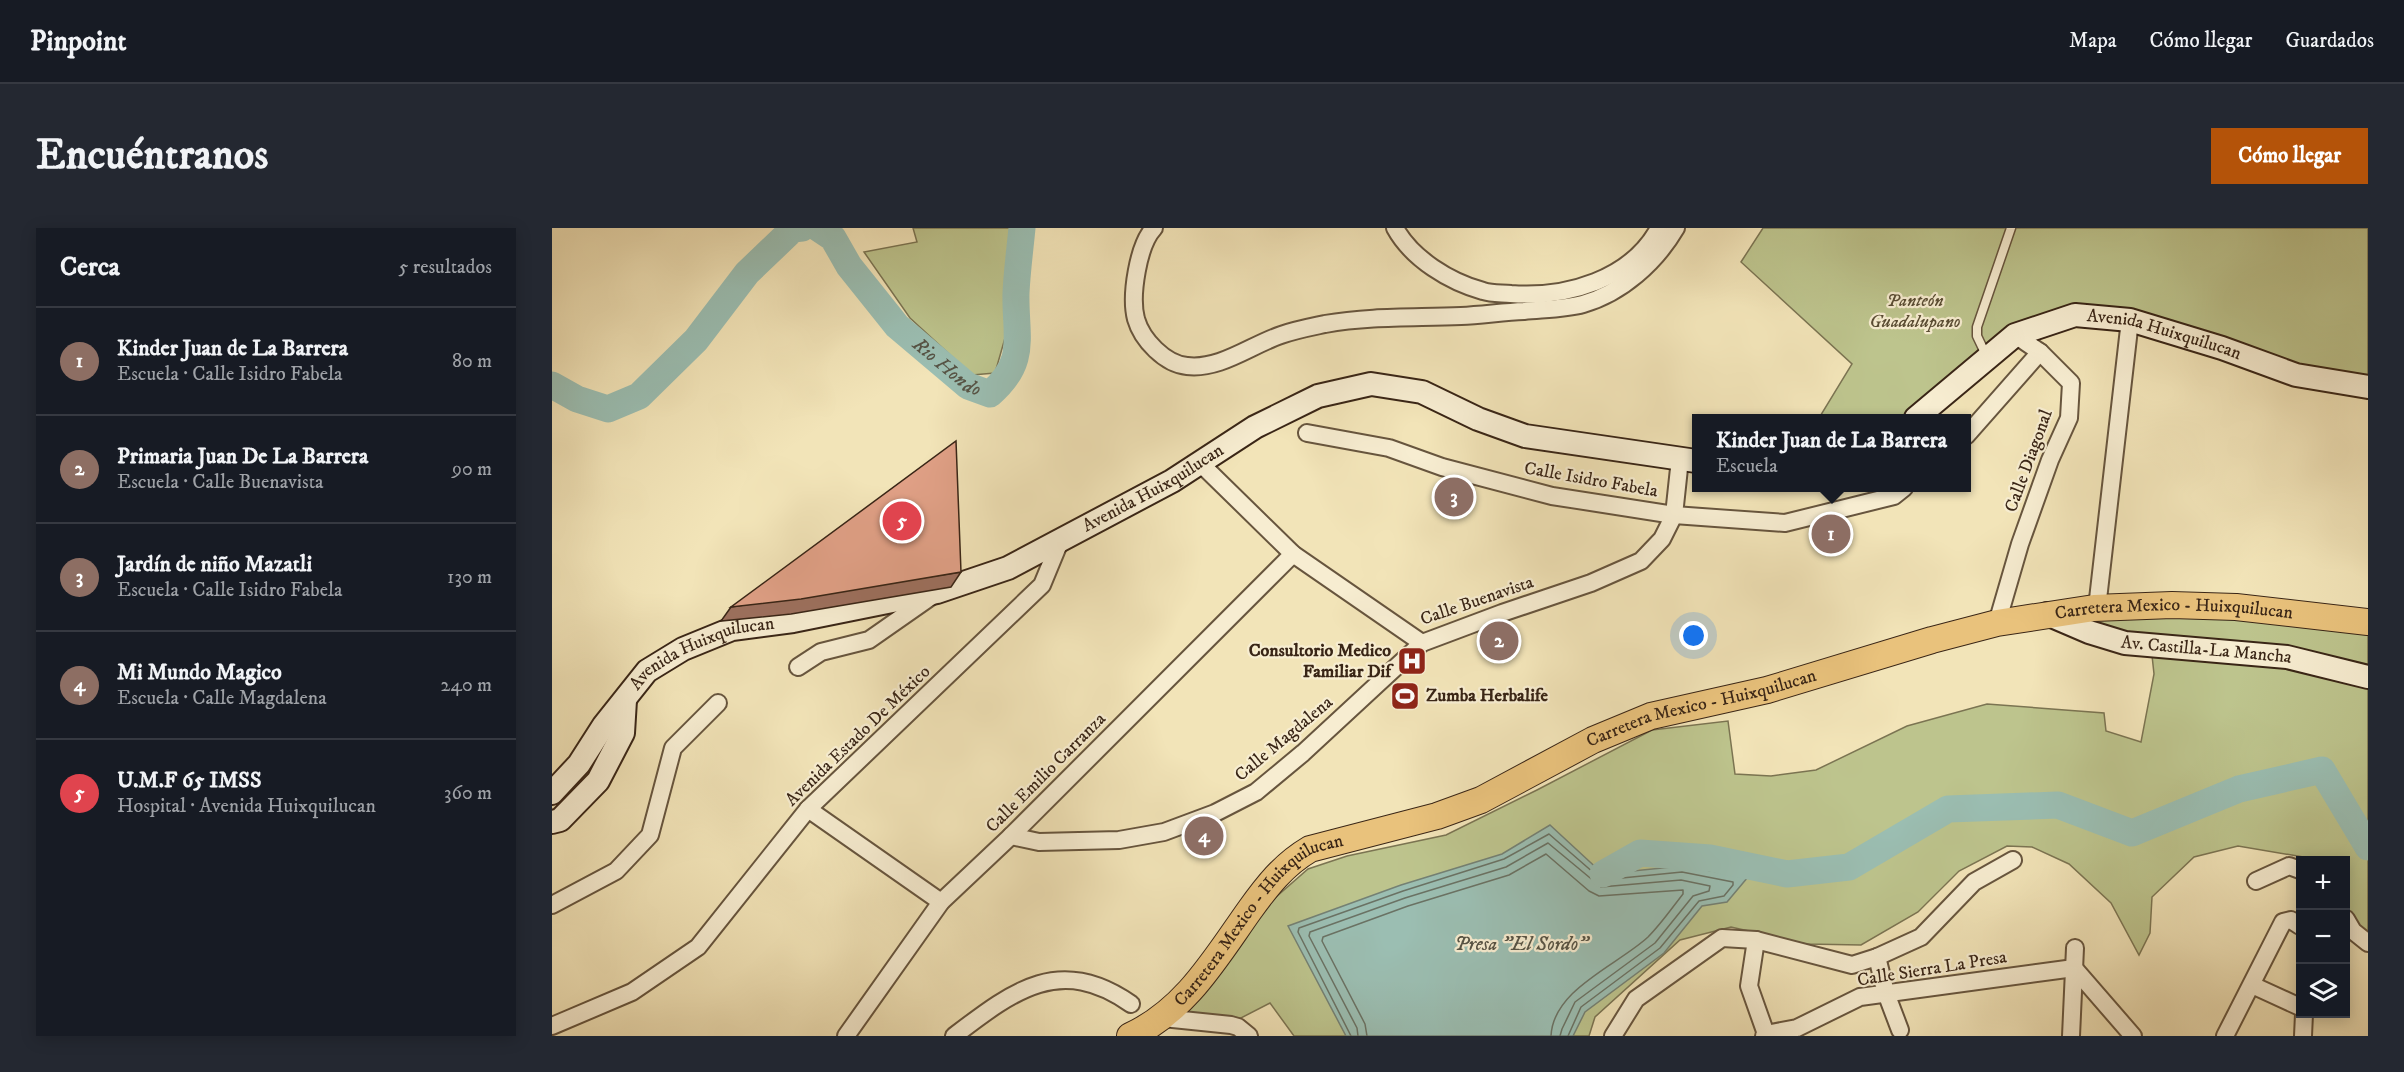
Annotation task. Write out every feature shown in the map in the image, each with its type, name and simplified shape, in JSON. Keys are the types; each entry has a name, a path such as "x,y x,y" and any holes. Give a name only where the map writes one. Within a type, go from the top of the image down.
{"main road":[{"name":"Carretera Mexico - Huixquilucan","path":"1130,1036 1163,1018 1184,998 1270,882 1284,867 1310,849 1437,816 1481,800 1593,740 1651,716 1767,690 1932,640 1997,623 2046,614 2097,608 2172,605 2236,607 2368,622"}],"street":[{"path":"1154,228 1140,258 1134,293 1136,319 1146,340 1164,356 1186,366 1210,365 1281,335 1352,320 1461,316 1584,304 1623,286 1646,266 1669,240 1676,228"},
{"path":"1395,228 1418,255 1444,275 1484,292 1530,295 1572,290 1605,277 1633,260 1659,228"},
{"name":"Avenida Huixquilucan","path":"1921,414 2015,335 2074,315 2130,320 2222,348 2296,375 2368,387"},
{"path":"2097,608 2130,320"},
{"name":"Calle Diagonal","path":"1997,623 2020,544 2050,460 2069,418 2071,383 2040,352 2015,335"},
{"path":"1971,430 2040,352"},
{"name":"Avenida Huixquilucan","path":"552,794 579,764 604,725 647,671 683,649 732,629 793,621 937,592 1008,568 1172,481 1255,426 1318,396 1371,384 1422,393 1478,419 1525,436 1688,460"},
{"name":"Calle Isidro Fabela","path":"1307,433 1389,448 1442,467 1552,496 1674,515 1785,523 1894,496 1899,492"},
{"name":"Calle Buenavista","path":"1199,462 1293,554 1422,643 1591,583 1641,561 1662,539 1674,515 1688,460"},
{"name":"Avenida Estado De México","path":"552,1026 632,993 698,947 808,809 1041,585 1061,540"},
{"name":"Calle Emilio Carranza","path":"846,1036 941,902 1011,836 1293,554"},
{"path":"798,667 821,652 869,640 937,592"},
{"name":"Av. Castilla-La Mancha","path":"2046,614 2089,632 2126,643 2287,657 2368,677"},
{"name":"Calle Magdalena","path":"1011,836 1039,842 1119,840 1164,832 1215,813 1256,792 1303,753 1422,643"},
{"name":"Avenida Huixquilucan","path":"552,822 560,820 598,781 623,733 625,700"},
{"path":"552,905 615,871 650,835 673,748 718,703"},
{"path":"808,809 941,902"},
{"path":"1613,1036 1636,999 1722,938 1756,940 1852,964 1877,957 1921,937 1974,882 2013,860"},
{"path":"2256,880 2289,866 2296,868"},
{"path":"2225,1036 2283,922 2291,920 2296,923"},
{"path":"2350,926 2368,943"},
{"path":"1756,940 1749,986 1765,1035"},
{"path":"2071,1036 2075,948"},
{"path":"1877,957 1886,993 1900,1030"},
{"path":"2074,968 2133,1036"},
{"name":"Calle Sierra La Presa","path":"1765,1035 1797,1028 1860,997 2074,968"},
{"path":"954,1036 1004,1000 1034,984 1058,979 1086,982 1116,993 1131,1004"},
{"path":"2252,985 2296,1005"},
{"path":"1163,1018 1231,1025 1250,1036"},
{"path":"2303,1036 2304,1018"}],"lane":[{"path":"1988,358 1977,336 1977,327 2011,228"}],"green space":[{"path":"913,228 1011,228 1005,338 995,373 972,375 910,318 864,252 917,242"},
{"name":"Panteón Guadalupano","path":"1763,228 2368,228 2368,387 2075,315 2015,335 1921,414 1821,414 1852,364 1741,262"},
{"path":"2232,613 2368,635 2368,934 2358,926 2350,914 2350,856 2297,856 2238,846 2194,857 2152,897 2150,933 2139,955 2111,903 2069,864 2032,847 2007,846 1959,871 1918,912 1861,945 1806,944 1731,927 1680,940 1595,1017 1589,1036 1294,1036 1270,1003 1237,1020 1184,1013 1267,905 1308,869 1347,856 1446,835 1652,730 1728,721 1735,774 1771,776 1816,770 1907,726 1987,704 2104,713 2106,731 2141,742 2154,674 2150,637 2125,636 2076,619"}],"water":[{"name":"Presa \"El Sordo\"","path":"1550,825 1603,874 1682,866 1748,877 1727,902 1702,906 1664,953 1585,1012 1573,1036 1346,1036 1288,926 1401,885 1502,854"}],"building":[{"path":"956,441 961,572 801,599 731,607"}],"waterway":[{"name":"Rio Hondo","path":"552,385 577,399 608,409 639,396 696,340 747,273 793,229 802,228"},
{"name":"Rio Hondo","path":"818,228 833,238 849,266 897,326 968,386 990,394 1002,382 1015,359 1017,348 1016,293 1022,228"},
{"path":"1603,874 1640,853 1710,858 1787,874 1849,867 1948,809 2058,805 2132,833 2239,789 2322,770 2368,847"}],"place":[{"name":"Jardín de niño Mazatli","path":"1454,497"},
{"name":"U.M.F 65 IMSS","path":"902,521"},
{"name":"Kinder Juan de La Barrera","path":"1831,534"},
{"name":"Primaria Juan De La Barrera","path":"1499,641"},
{"name":"Consultorio Medico Familiar Dif","path":"1412,661"},
{"name":"Zumba Herbalife","path":"1405,696"},
{"name":"Mi Mundo Magico","path":"1204,836"}]}
